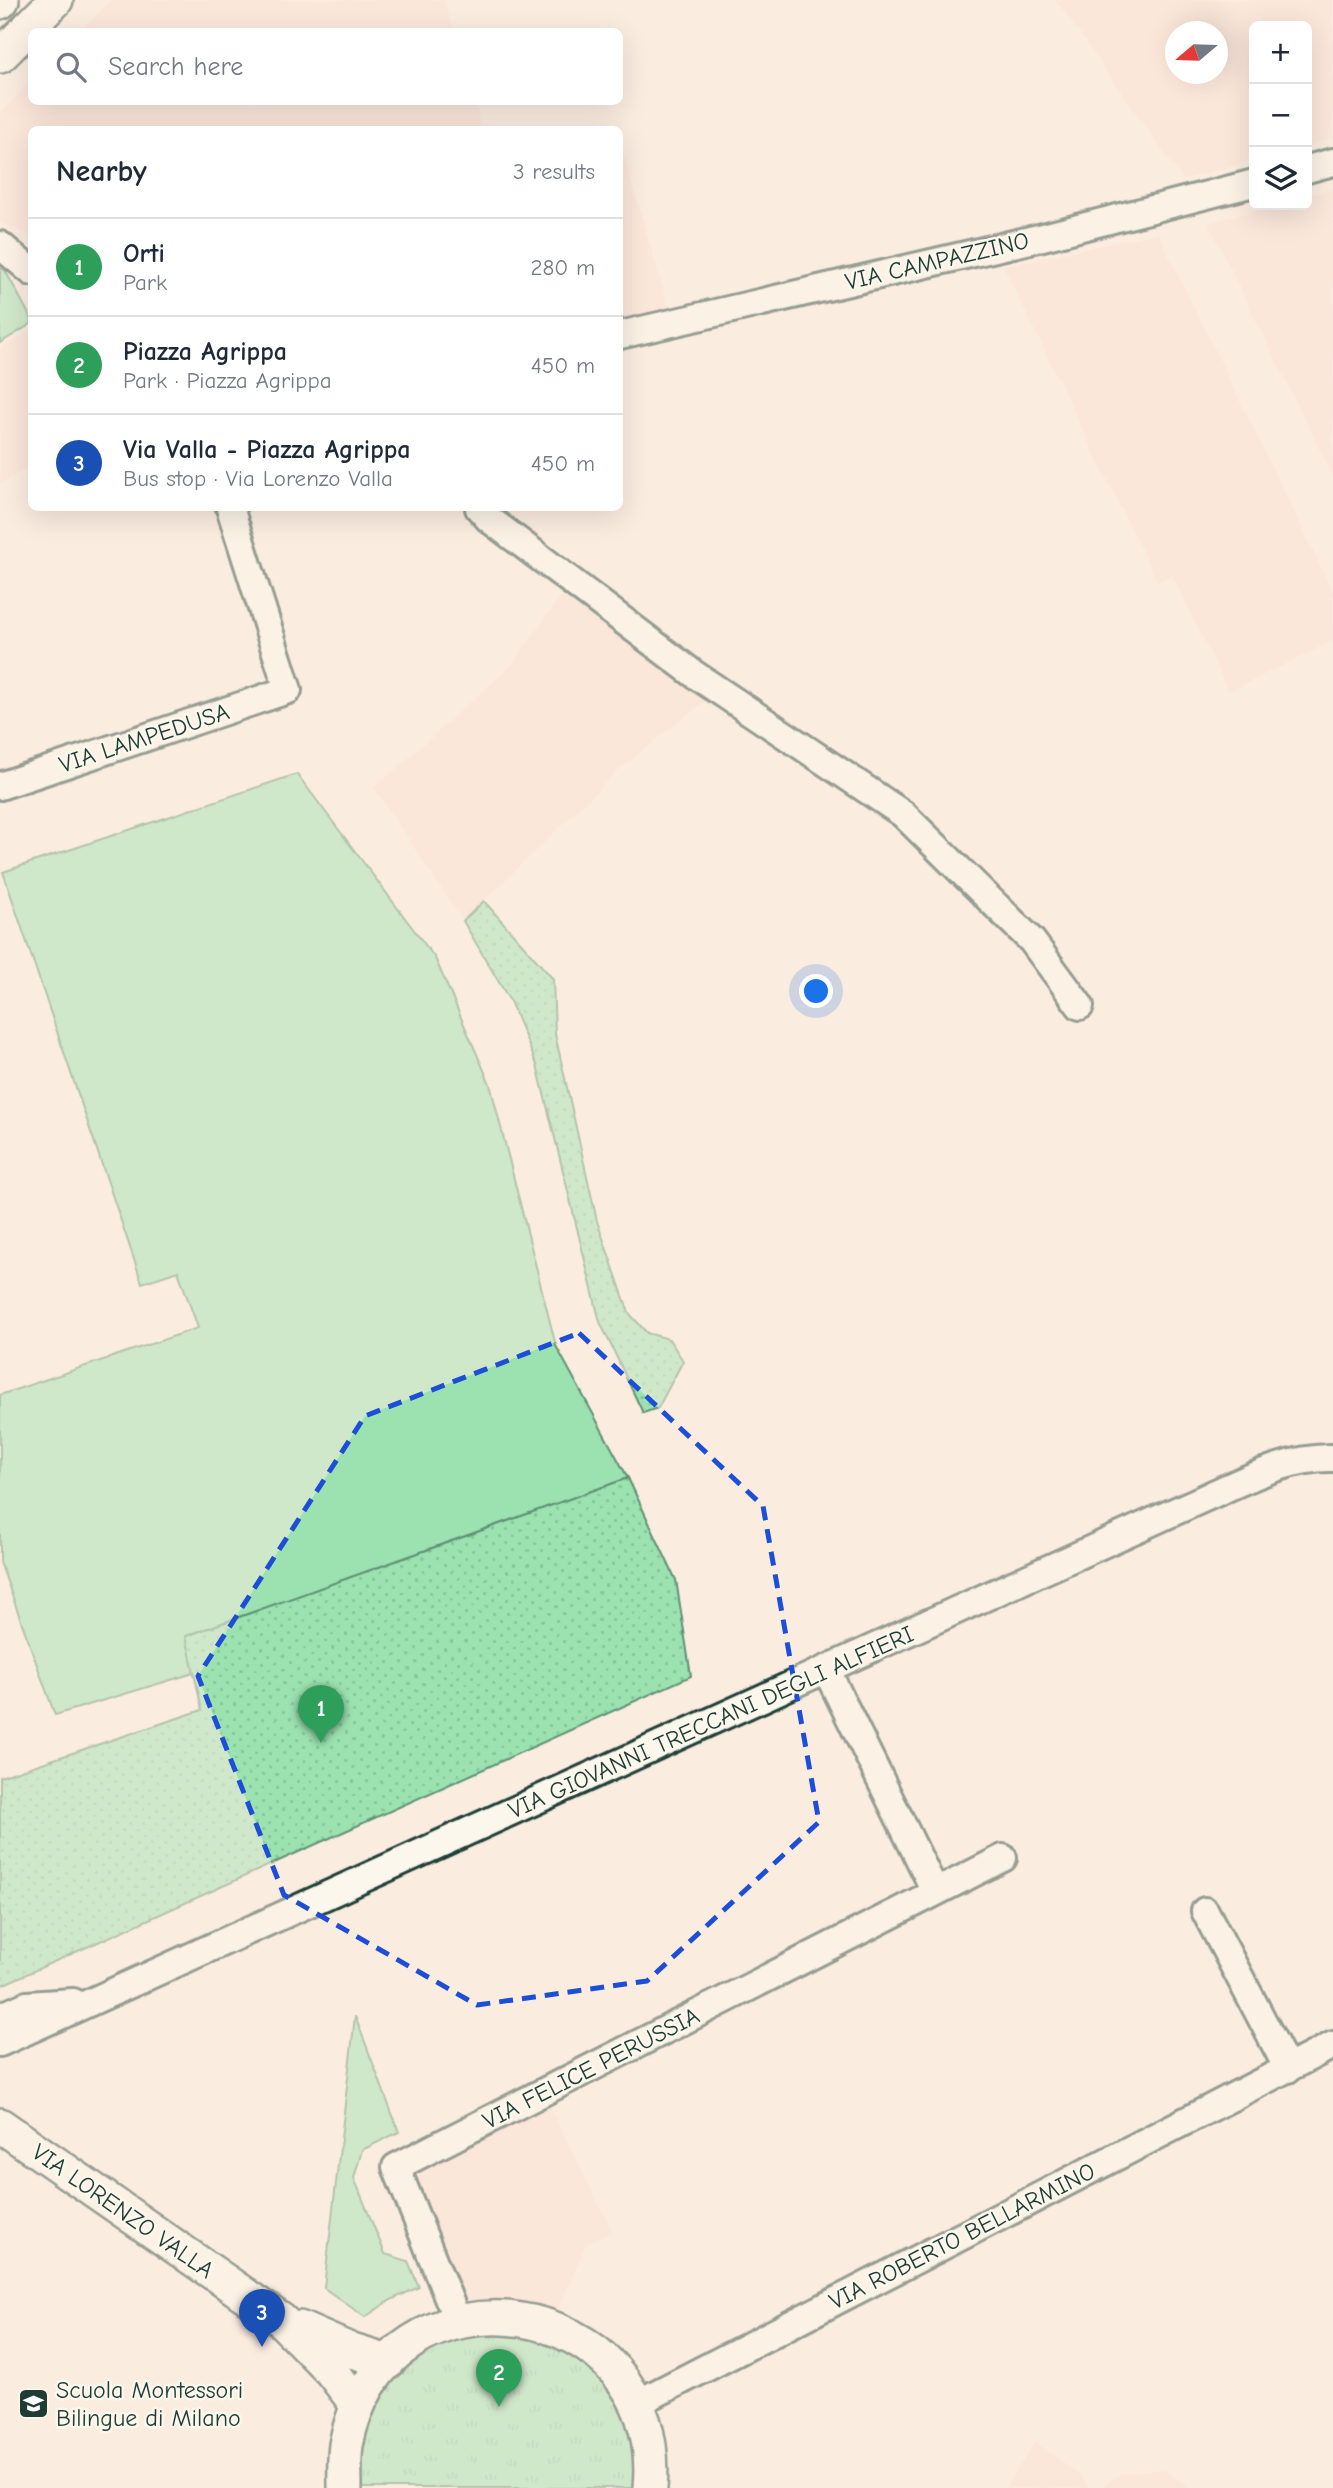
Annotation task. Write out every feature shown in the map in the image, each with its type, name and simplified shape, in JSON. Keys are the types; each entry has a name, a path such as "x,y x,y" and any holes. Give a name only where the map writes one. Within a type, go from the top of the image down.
{"main road":[{"path":"0,56 56,0"},
{"name":"VIA LORENZO VALLA","path":"0,2124 281,2320 331,2371 358,2406"},
{"path":"345,2488 346,2446 358,2406 373,2380 388,2362 430,2332 458,2322 485,2317 514,2317 551,2326 569,2334 593,2350 614,2370 636,2404 648,2437 650,2488"},
{"name":"VIA LORENZO VALLA","path":"281,2320 352,2351 388,2362"}],"street":[{"path":"1312,168 1333,162"},
{"name":"VIA CAMPAZZINO","path":"623,334 1039,238 1249,184"},
{"path":"0,245 28,269"},
{"name":"VIA LAMPEDUSA","path":"0,786 288,690 231,511"},
{"path":"482,511 489,519 694,674 904,814 1032,940 1080,1006"},
{"name":"VIA GIOVANNI TRECCANI DEGLI ALFIERI","path":"0,2043 1261,1473 1297,1461 1333,1458"},
{"path":"827,1670 935,1891"},
{"name":"VIA FELICE PERUSSIA","path":"458,2322 396,2167 1003,1857"},
{"path":"1205,1911 1288,2069"},
{"name":"VIA GIOVANNI TRECCANI DEGLI ALFIERI","path":"0,2017 27,2006 92,2000"},
{"name":"VIA ROBERTO BELLARMINO","path":"636,2404 1333,2045"}],"highlighted area":[{"path":"579,1333 763,1506 819,1822 647,1981 477,2005 284,1895 198,1676 365,1416"}],"shaded area":[{"path":"111,0 444,0 453,28 83,28"},
{"path":"1056,0 1333,0 1333,138 1312,144 1312,21 1249,21 1249,161 1183,180"},
{"path":"28,84 28,105 476,105 482,126 28,126 28,235 0,223 0,114"},
{"path":"623,154 669,309 623,320"},
{"path":"1333,188 1333,477 1208,223 1256,210 1312,210 1312,194"},
{"path":"1158,233 1333,592 1333,641 1229,692 1172,575 1157,582 1003,266"},
{"path":"28,332 28,468 0,484 0,348"},
{"path":"561,596 679,672 710,697 621,768 463,921 374,788 510,667"},
{"path":"543,2093 612,2231 586,2244 551,2326 458,2322 396,2167"},
{"path":"1035,2442 1082,2477 1089,2488 1005,2488"},
{"path":"1162,2469 1187,2485 1186,2488 1099,2488 1122,2473"}],"green space":[{"path":"0,268 5,270 28,313 28,326 0,343"},
{"path":"297,774 435,958 490,1084 556,1346 628,1478 187,1636 194,1673 55,1715 0,1562 0,1395 198,1328 178,1271 142,1283 3,872"},
{"path":"484,901 553,979 555,1034 597,1221 629,1313 647,1333 669,1339 683,1361 658,1408 643,1413 600,1322 537,1065 510,1001 463,921"},
{"path":"628,1478 676,1580 691,1676 0,1986 0,1777 202,1710 186,1636"},
{"path":"355,2016 399,2132 362,2150 354,2178 385,2254 408,2261 419,2287 391,2300 365,2317 324,2288"},
{"path":"536,2332 610,2381 632,2421 638,2488 359,2488 361,2435 378,2393 408,2360 447,2337"}],"place":[{"name":"Orti","path":"321,1743"},
{"name":"Via Valla - Piazza Agrippa","path":"262,2347"},
{"name":"Scuola Montessori Bilingue di Milano","path":"33,2404"},
{"name":"Piazza Agrippa","path":"499,2407"}]}
